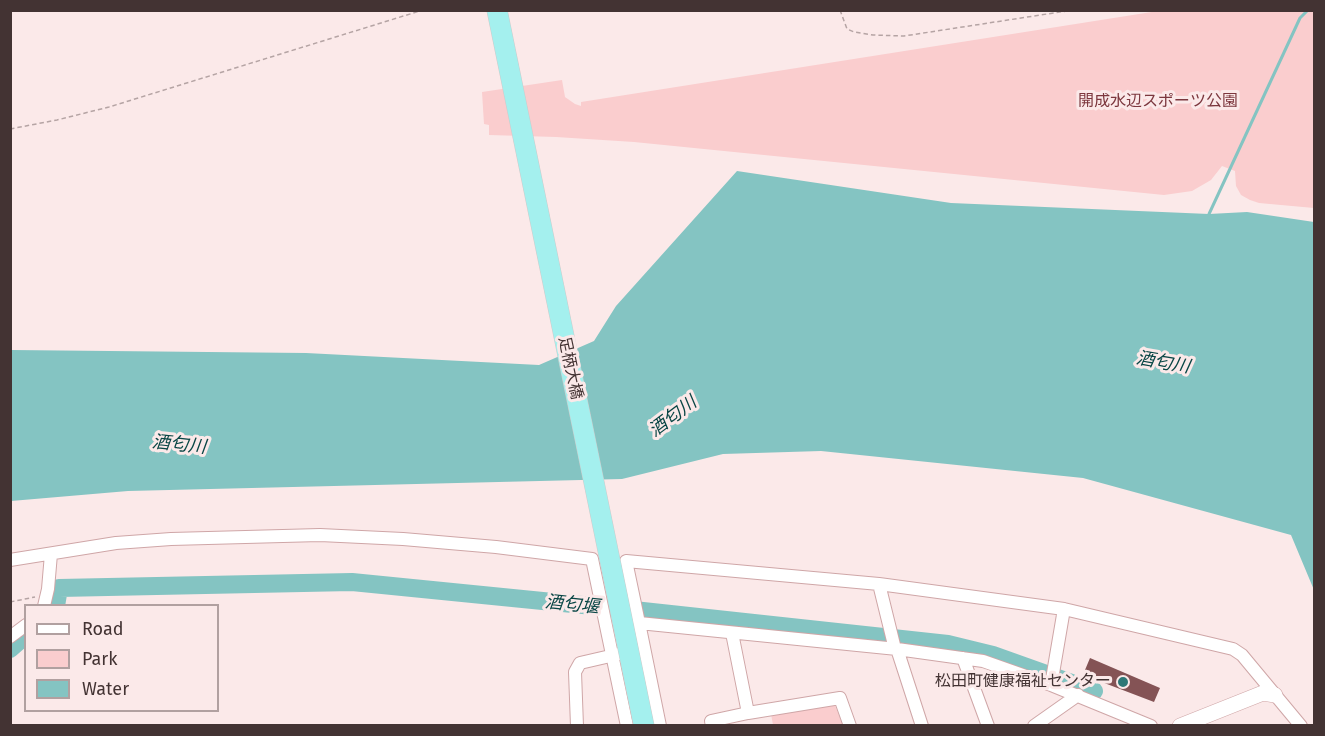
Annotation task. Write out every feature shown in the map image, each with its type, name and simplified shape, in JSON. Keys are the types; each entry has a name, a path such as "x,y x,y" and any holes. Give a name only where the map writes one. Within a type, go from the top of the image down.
{"main road":[{"name":"足柄大橋","path":"497,10 644,726"}],"street":[{"path":"10,560 116,543 265,536 356,537 496,547 592,559 627,726"},
{"path":"46,600 51,554"},
{"path":"660,726 626,561 879,584 1064,609 1233,649 1242,655 1301,726"},
{"path":"879,584 894,643 922,726"},
{"path":"1052,679 1064,609"},
{"path":"637,616 732,633 894,643 983,661 1052,679 1078,695 1151,726"},
{"path":"10,637 24,626"},
{"path":"732,633 748,713"},
{"path":"577,726 574,672 580,663 644,648"},
{"path":"963,658 988,726"},
{"path":"1180,726 1260,694 1275,695"},
{"path":"1034,726 1078,695"},
{"path":"712,726 711,721 840,698 850,726"}],"path":[{"path":"10,129 110,107 423,10"},
{"path":"840,10 847,29 854,33 904,36 1073,10"},
{"path":"10,602 46,600"}],"green space":[{"name":"開成水辺スポーツ公園","path":"1158,11 1314,11 1314,208 1259,203 1250,200 1241,195 1236,186 1235,171 1222,166 1211,180 1192,191 1164,195 634,142 489,135 489,125 484,124 482,92 562,80 565,97 581,106 581,102"},
{"path":"834,703 843,725 773,725 771,714"}],"water":[{"name":"酒匂川","path":"737,171 951,203 1209,214 1247,212 1314,222 1314,590 1291,535 1083,478 821,451 723,454 622,479 128,491 11,501 11,350 306,353 539,365 594,341 616,306"}],"building":[{"name":"松田町健康福祉センター","path":"1090,658 1160,688 1154,702 1086,676 1088,671 1085,670"}],"waterway":[{"path":"1209,214 1300,18 1308,10"},
{"name":"酒匂堰","path":"56,604 59,588 352,582 948,644 993,655 1094,691"},
{"name":"酒匂堰","path":"10,649 24,637"}],"place":[{"name":"松田町健康福祉センター","path":"1123,682"}]}
